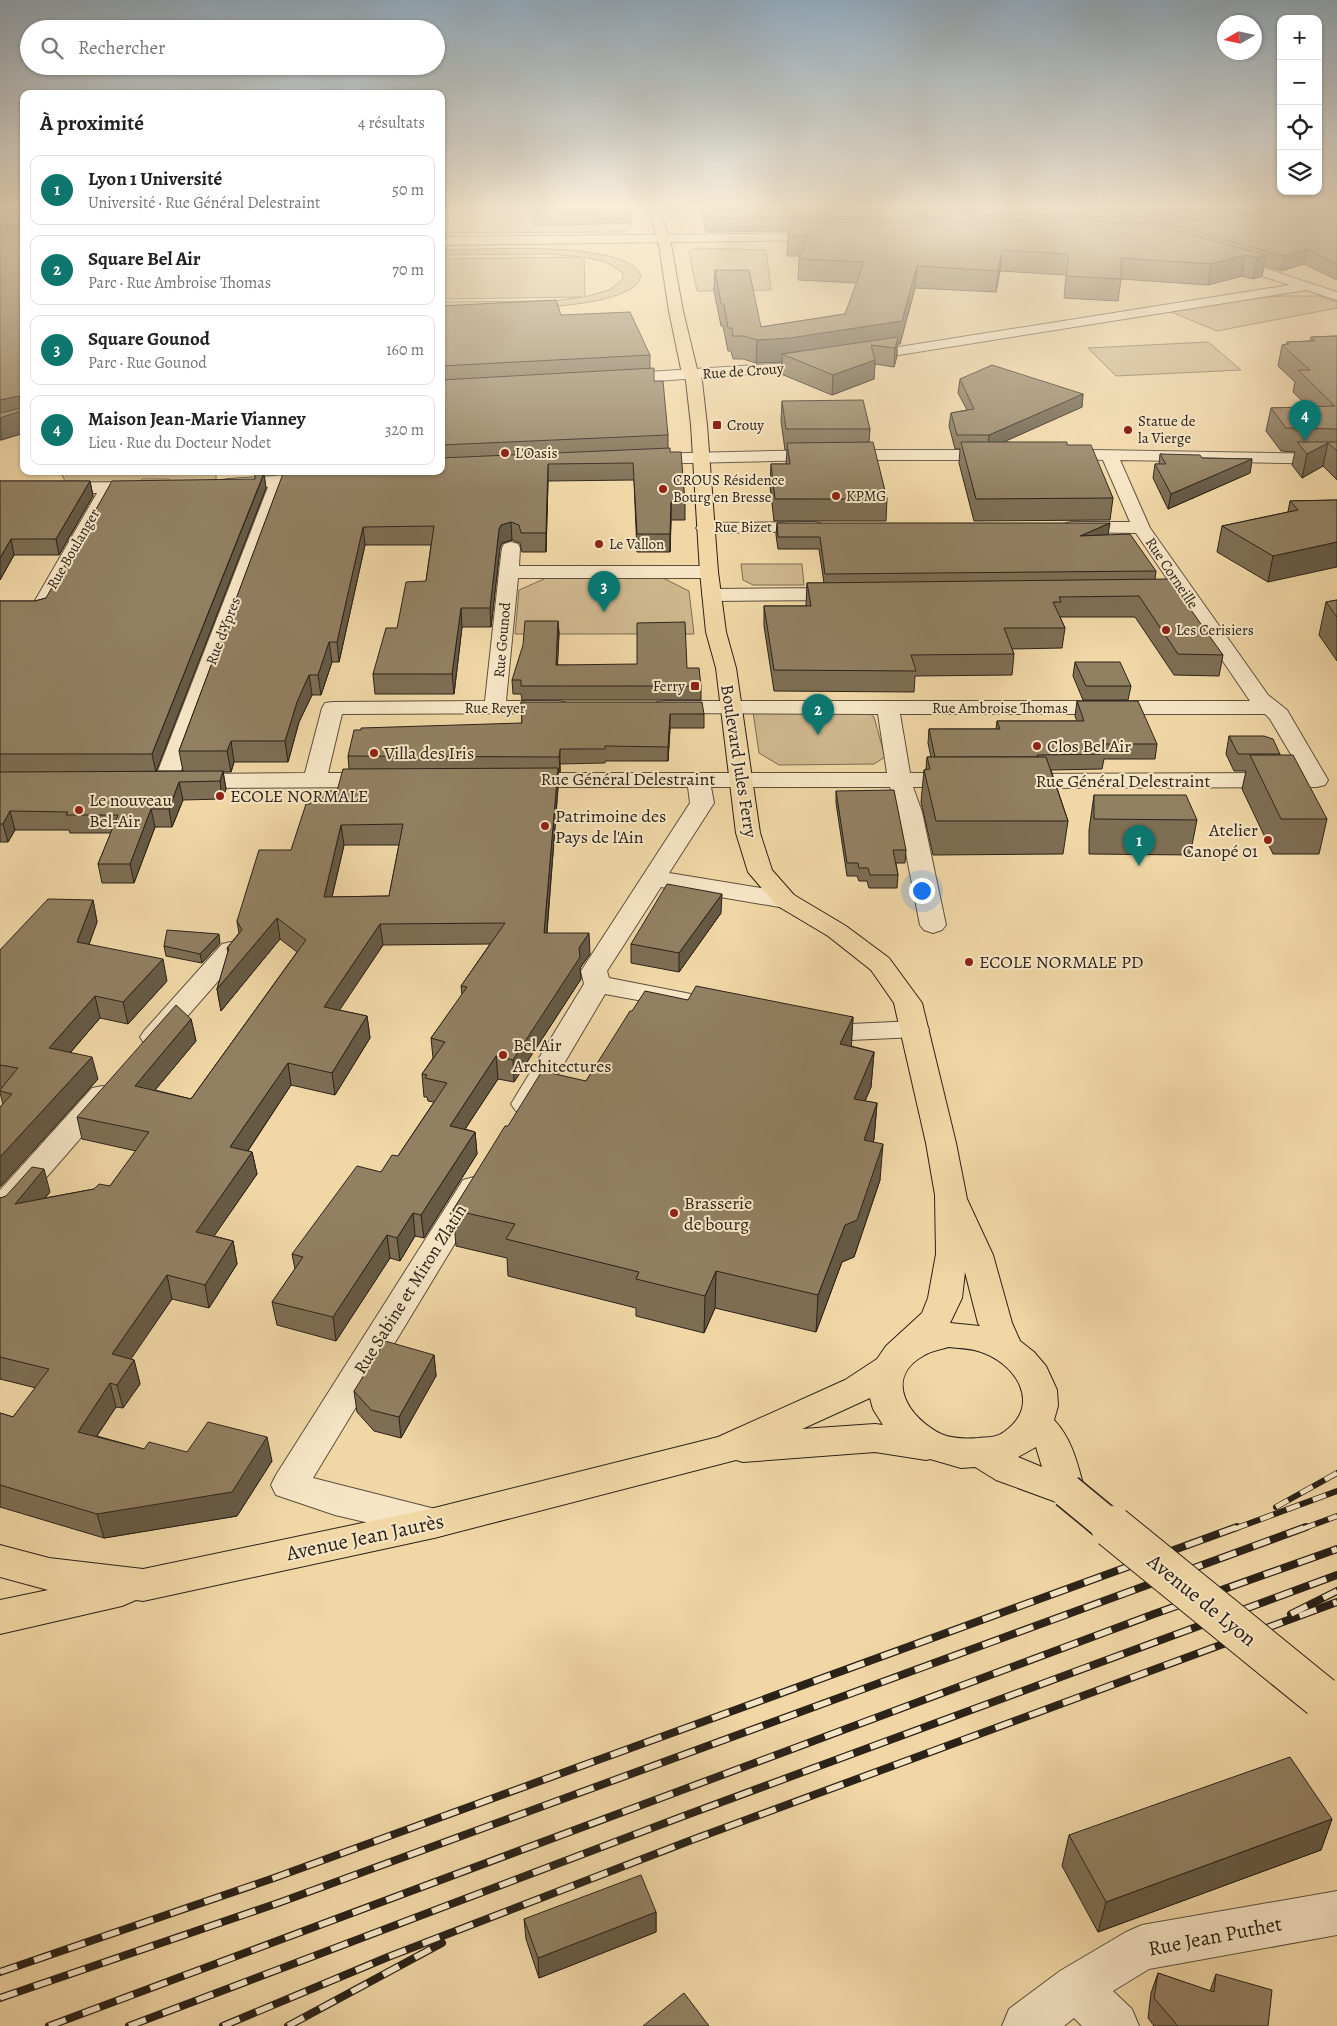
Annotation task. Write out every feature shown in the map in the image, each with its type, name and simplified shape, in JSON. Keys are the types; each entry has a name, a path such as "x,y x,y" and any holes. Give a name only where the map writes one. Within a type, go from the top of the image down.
{"main road":[{"name":"Boulevard Jules Ferry","path":"675,304 694,381 699,425 705,528 716,632 726,668 748,833 760,872 785,900 837,930 880,964 908,1003 952,1195 977,1255 995,1323 1006,1349"},
{"name":"Boulevard Jules Ferry","path":"893,1361 935,1320 945,1298 952,1254 952,1195"},
{"path":"948,1335 968,1336 988,1341 1006,1349 1026,1365 1038,1384 1042,1404 1036,1424 1024,1438 1006,1449 984,1454 960,1454 936,1448 914,1436 897,1421 887,1404 884,1385 893,1361 911,1344 928,1338 948,1335"},
{"name":"Avenue Jean Jaurès","path":"726,1449 858,1389 893,1361"},
{"path":"1036,1424 1052,1441 1067,1491"},
{"name":"Avenue Jean Jaurès","path":"0,1560 49,1574 143,1585 434,1523 726,1449 875,1438 936,1448"},
{"name":"Avenue de Lyon","path":"984,1454 1009,1470 1067,1491 1329,1703"},
{"path":"0,1617 143,1585"}],"street":[{"path":"846,359 1198,304"},
{"name":"Rue de Crouy","path":"599,380 691,375 828,362"},
{"path":"627,460 701,457 1014,455"},
{"path":"1080,455 1337,458"},
{"name":"Rue Corneille","path":"1109,455 1141,528 1176,591 1260,700 1279,715 1317,780"},
{"path":"211,485 335,476"},
{"name":"Rue d'Ypres","path":"279,481 156,781 315,780"},
{"path":"0,488 164,486"},
{"name":"Rue Boulanger","path":"0,609 39,610 108,488"},
{"name":"Rue Bizet","path":"705,528 827,527"},
{"path":"1052,527 1141,528"},
{"name":"Rue Gounod","path":"495,708 511,548"},
{"path":"508,572 709,572"},
{"path":"712,595 863,594"},
{"name":"Rue Reyer","path":"315,780 333,708 573,707"},
{"path":"642,707 731,707"},
{"name":"Rue Ambroise Thomas","path":"731,707 1269,708"},
{"path":"888,707 900,781 910,812 933,925"},
{"path":"508,1132 597,984 594,971 702,802 698,779"},
{"name":"Rue Général Delestraint","path":"504,780 740,779 990,782 1317,780"},
{"path":"315,780 395,780"},
{"path":"652,878 785,900"},
{"path":"139,1054 231,950"},
{"path":"597,984 704,1004"},
{"path":"792,1021 850,1032 915,1029"},
{"path":"0,1210 119,1076"},
{"name":"Rue Sabine et Miron Zlatin","path":"434,1523 335,1500 289,1485 487,1166"},
{"name":"Rue Jean Puthet","path":"1026,2026 1076,1987 1142,1948 1337,1913"},
{"path":"1076,1987 1115,2026"}],"shaded area":[{"path":"445,304 580,304 517,309 445,311"},
{"path":"1221,304 1337,304 1337,308 1217,331 1171,312"},
{"path":"1208,342 1241,370 1116,376 1088,348"},
{"path":"62,475 216,475 216,480 169,483 169,479 142,479 139,484 67,485"},
{"path":"741,564 802,564 804,585 753,585 743,580"},
{"path":"661,577 689,591 694,634 515,634 519,590 546,578"},
{"path":"753,712 868,712 874,717 885,757 874,764 779,765 759,753"}],"building":[{"path":"0,304 20,304 20,397 0,400"},
{"path":"557,304 561,315 630,312 650,355 445,366 445,306"},
{"path":"721,304 756,304 761,327 845,314 849,304 907,304 902,321 790,338 757,340 744,336 733,336 732,328 728,328 724,304"},
{"path":"1337,336 1337,429 1286,428 1271,408 1335,406 1298,370 1310,370 1282,345 1289,344 1287,342 1315,341 1311,337"},
{"path":"898,337 895,348 871,345 875,360 833,375 782,354"},
{"path":"992,365 1083,394 989,435 957,435 951,413 974,409 960,379"},
{"path":"654,368 654,381 663,381 668,435 445,445 445,380"},
{"path":"863,400 870,429 786,429 782,401"},
{"path":"20,408 20,411 0,418 0,413"},
{"path":"873,442 887,499 775,499 771,464 790,464 787,443"},
{"path":"961,442 1067,442 1067,445 1091,445 1113,498 976,499"},
{"path":"1297,442 1337,442 1337,451 1328,443 1307,454"},
{"path":"670,448 670,452 681,452 685,502 671,502 670,534 637,534 633,463 548,464 546,533 521,533 519,525 511,522 501,525 490,608 461,608 452,674 373,674 386,628 397,628 406,582 426,581 434,526 363,527 337,642 329,642 318,675 309,675 297,702 285,741 231,741 227,751 179,751 282,475 445,475 445,458"},
{"path":"1160,454 1200,455 1202,458 1252,459 1171,494 1155,464 1166,464"},
{"path":"255,475 263,475 152,754 0,754 0,601 35,601 46,598 112,481 255,479"},
{"path":"0,481 90,481 56,539 11,539 0,558"},
{"path":"1337,500 1337,542 1273,556 1222,526 1298,510 1290,501"},
{"path":"777,523 1110,523 1080,536 1130,534 1156,571 825,574 820,537 778,537"},
{"path":"1169,579 1223,655 1178,654 1139,596 1059,597 1061,602 1053,602 1065,628 1004,628 1014,654 911,655 916,671 774,670 764,606 811,606 807,583"},
{"path":"1337,600 1337,617 1326,602"},
{"path":"525,621 558,621 556,665 637,664 637,623 685,622 687,668 699,668 701,686 521,686 521,680 512,680 523,645"},
{"path":"1075,662 1120,662 1131,686 1086,686"},
{"path":"1077,701 1138,701 1157,744 1101,744 1105,754 1037,755 1038,757 935,757 929,729 1000,729 997,721 1084,721"},
{"path":"521,702 702,702 704,714 670,714 668,747 605,746 605,749 560,749 559,757 348,756 354,730 361,730 361,728 522,723"},
{"path":"1229,736 1264,736 1273,739 1280,754 1238,754"},
{"path":"1250,755 1293,755 1327,819 1281,819"},
{"path":"927,757 1046,757 1068,821 936,821 924,770 930,769"},
{"path":"558,768 544,933 589,933 579,948 580,957 513,1060 496,1056 450,1126 475,1132 421,1215 413,1213 397,1238 387,1235 333,1317 272,1302 303,1257 292,1254 357,1166 381,1172 392,1155 398,1156 447,1083 425,1078 427,1075 422,1074 445,1042 431,1038 467,987 461,986 505,923 380,924 324,1007 367,1016 332,1073 288,1063 230,1147 252,1152 196,1232 233,1241 205,1285 167,1275 112,1354 134,1360 117,1385 110,1383 78,1432 144,1449 149,1442 187,1452 208,1422 267,1437 232,1492 97,1514 0,1485 0,1413 13,1417 49,1369 0,1357 0,1198 6,1196 32,1167 44,1169 15,1204 94,1189 99,1184 110,1186 149,1132 77,1117 176,1005 191,1019 135,1086 191,1099 306,940 277,918 217,989 229,948 227,948 242,930 237,921 259,850 291,850 306,804 310,804 311,799 321,799 323,791 337,791 343,769","holes":["403,824 389,896 324,897 341,825"]},
{"path":"223,771 220,781 179,782 169,809 151,809 130,864 98,864 118,815 66,815 68,812 10,811 3,824 0,824 0,772"},
{"path":"894,790 906,850 893,850 898,875 870,875 868,868 859,868 858,863 847,863 836,791"},
{"path":"1094,795 1186,795 1197,820 1094,819"},
{"path":"667,884 722,894 679,953 631,944"},
{"path":"48,899 93,900 77,942 163,959 123,1002 95,996 49,1048 92,1057 0,1157 0,1107 12,1094 0,1090 18,1068 0,1065 0,950"},
{"path":"167,930 219,934 200,954 164,946"},
{"name":"Brasserie de bourg","path":"696,986 853,1017 840,1044 874,1052 854,1099 877,1103 864,1140 883,1144 857,1220 845,1225 818,1295 716,1271 705,1296 636,1279 639,1272 506,1239 515,1224 453,1210 505,1126 508,1126 542,1071 586,1081 630,1011 632,1011 645,991 688,1000"},
{"path":"385,1341 434,1355 399,1417 371,1410 354,1391"},
{"path":"1290,1757 1332,1819 1106,1902 1069,1835"},
{"path":"641,1875 656,1912 538,1958 524,1919"},
{"path":"1158,1973 1214,1992 1216,1974 1272,1990 1268,2026 1178,2026 1154,1998"},
{"path":"684,1993 709,2026 643,2026"}],"railway":[{"path":"1276,1507 1337,1473"},
{"path":"1234,1529 1337,1491"},
{"path":"1302,1529 1337,1516"},
{"path":"0,1972 274,1878 1237,1527"},
{"path":"0,1998 281,1902 1306,1527"},
{"path":"49,2026 1154,1614 1337,1549"},
{"path":"129,2026 681,1817 1337,1575"},
{"path":"1291,1614 1337,1591"},
{"path":"223,2026 388,1957 689,1841 1337,1602"},
{"path":"288,2026 442,1943"}],"place":[{"name":"Crouy","path":"717,425"},
{"name":"Statue de la Vierge","path":"1128,430"},
{"name":"Maison Jean-Marie Vianney","path":"1305,441"},
{"name":"L'Oasis","path":"505,453"},
{"name":"CROUS Résidence Bourg en Bresse","path":"663,489"},
{"name":"KPMG","path":"836,496"},
{"name":"Le Vallon","path":"599,544"},
{"name":"Square Gounod","path":"604,612"},
{"name":"Les Cerisiers","path":"1166,630"},
{"name":"Ferry","path":"695,686"},
{"name":"Square Bel Air","path":"818,735"},
{"name":"Clos Bel Air","path":"1037,746"},
{"name":"Villa des Iris","path":"374,753"},
{"name":"ECOLE NORMALE","path":"220,796"},
{"name":"Le nouveau Bel-Air","path":"79,810"},
{"name":"Patrimoine des Pays de l'Ain","path":"545,826"},
{"name":"Atelier Canopé 01","path":"1268,840"},
{"name":"Lyon 1 Université","path":"1139,866"},
{"name":"ECOLE NORMALE PD","path":"969,962"},
{"name":"Bel Air Architectures","path":"503,1055"},
{"name":"Brasserie de bourg","path":"674,1213"}]}
